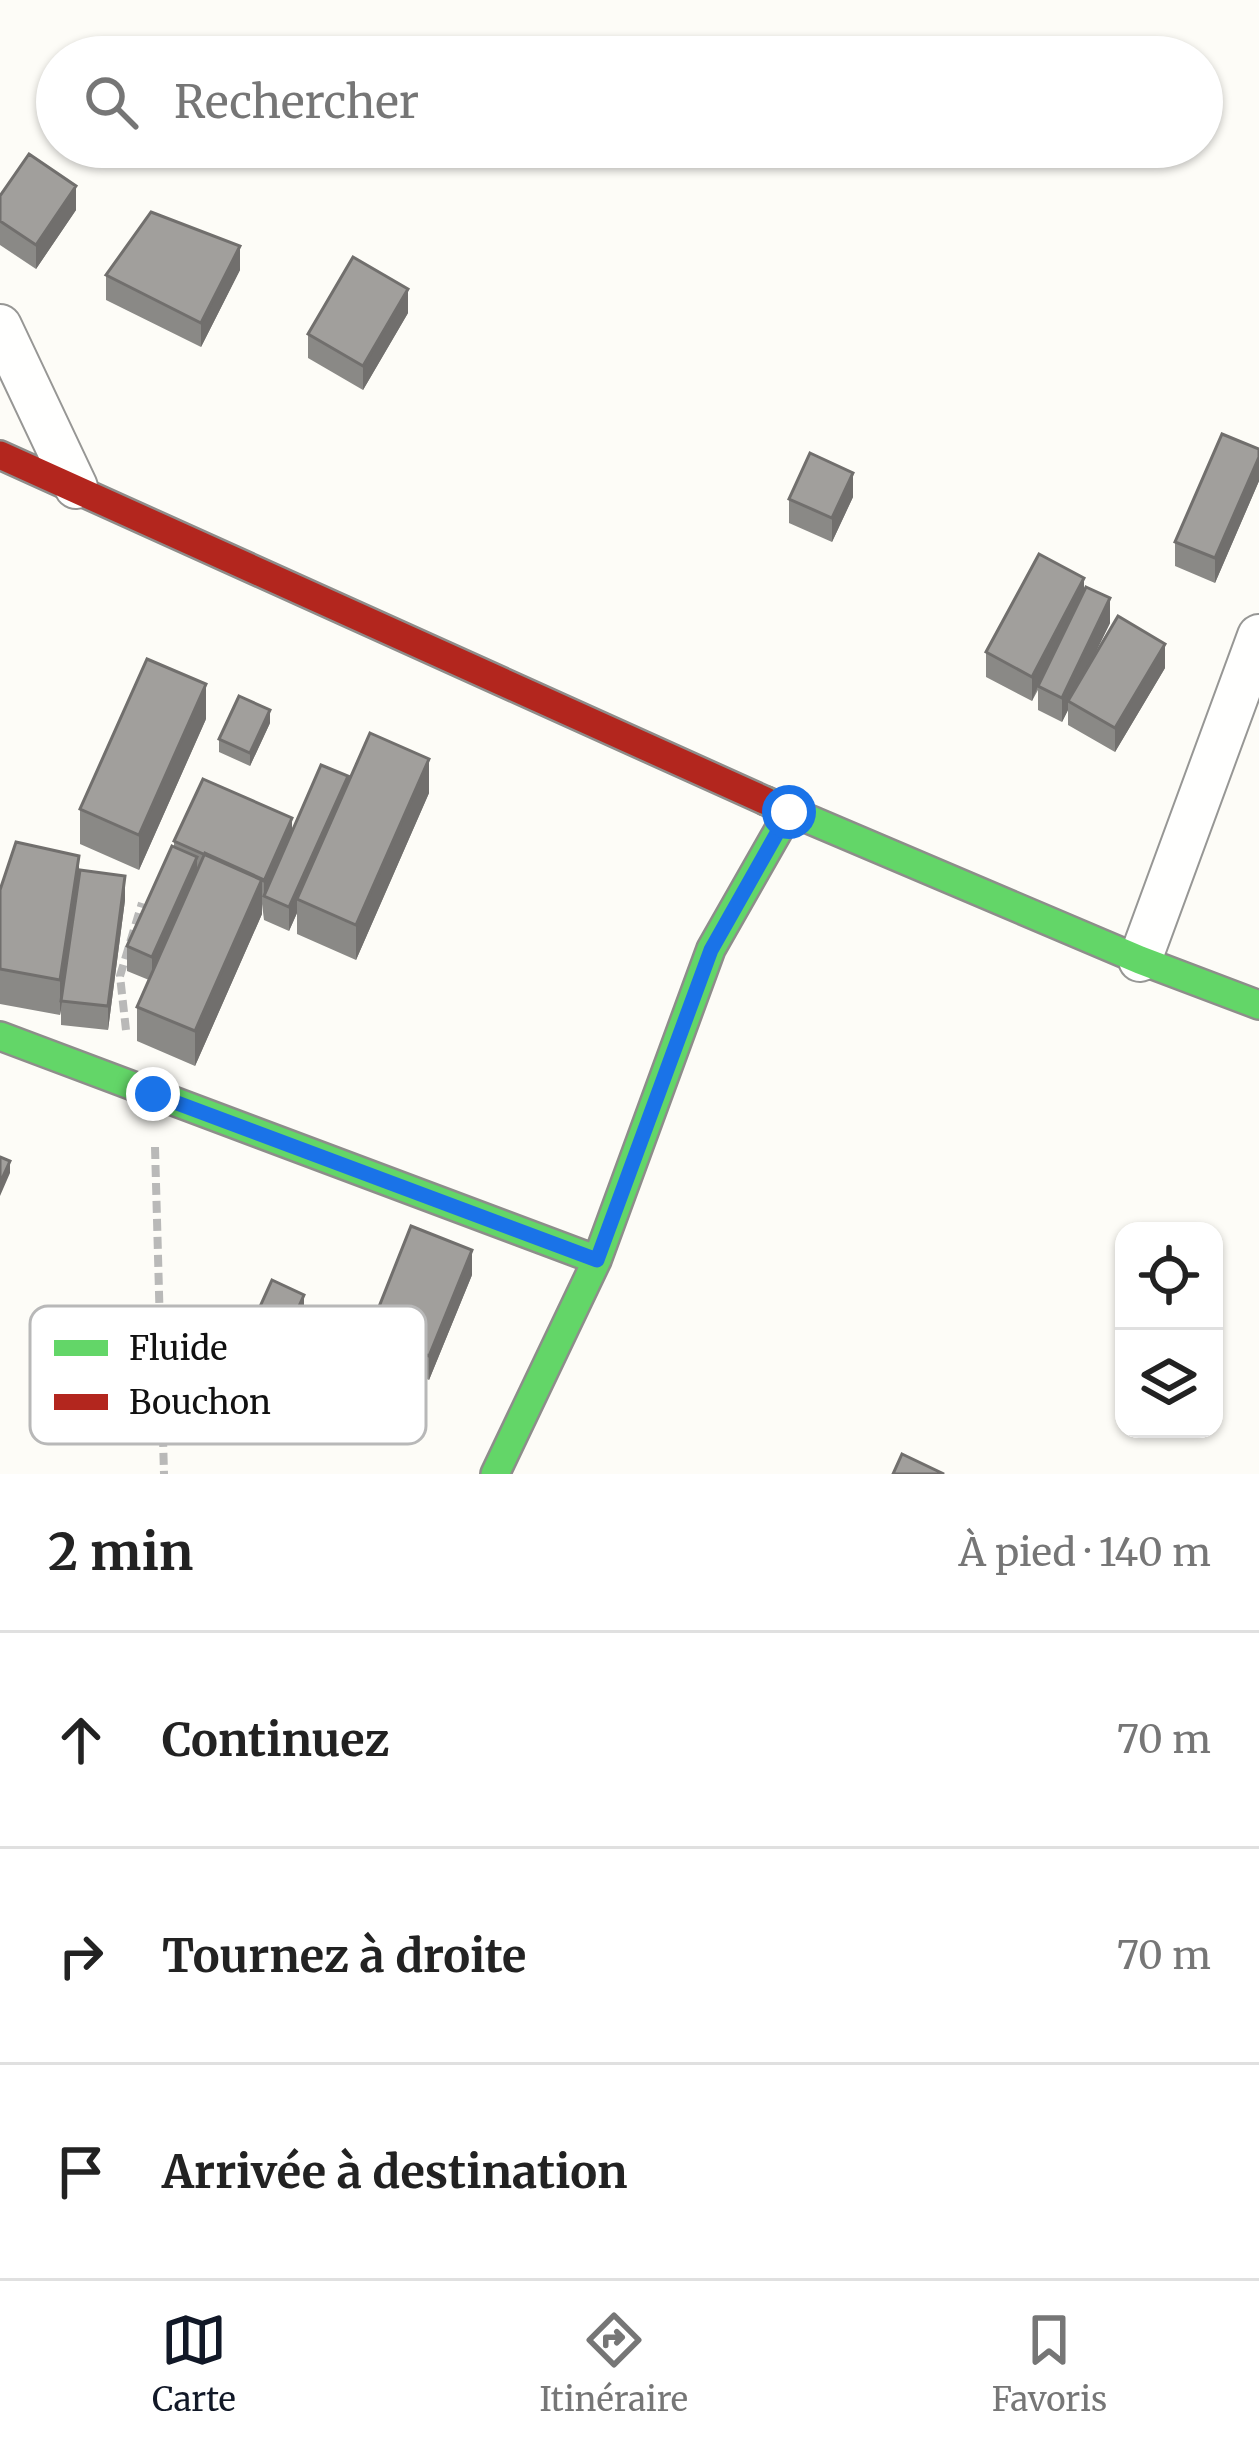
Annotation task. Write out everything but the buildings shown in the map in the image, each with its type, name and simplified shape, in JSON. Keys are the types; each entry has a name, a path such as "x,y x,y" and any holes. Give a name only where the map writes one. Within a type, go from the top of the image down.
{"street":[{"path":"0,326 76,487"},
{"path":"0,455 789,812 1259,1006"},
{"path":"1140,960 1259,636"},
{"path":"495,1474 597,1260 711,950 789,812"},
{"path":"0,1036 597,1260"}],"path":[{"path":"142,903 120,976 127,1038 153,1094 159,1306"},
{"path":"163,1444 164,1474"}],"traffic: fast":[{"path":"766,801 1140,960 1259,1005"},
{"path":"495,1474 597,1260 711,949 789,812"},
{"path":"0,1036 597,1260"}],"traffic: jam":[{"path":"0,455 766,801"}],"route":[{"path":"153,1094 597,1260 711,950 789,812"}]}
